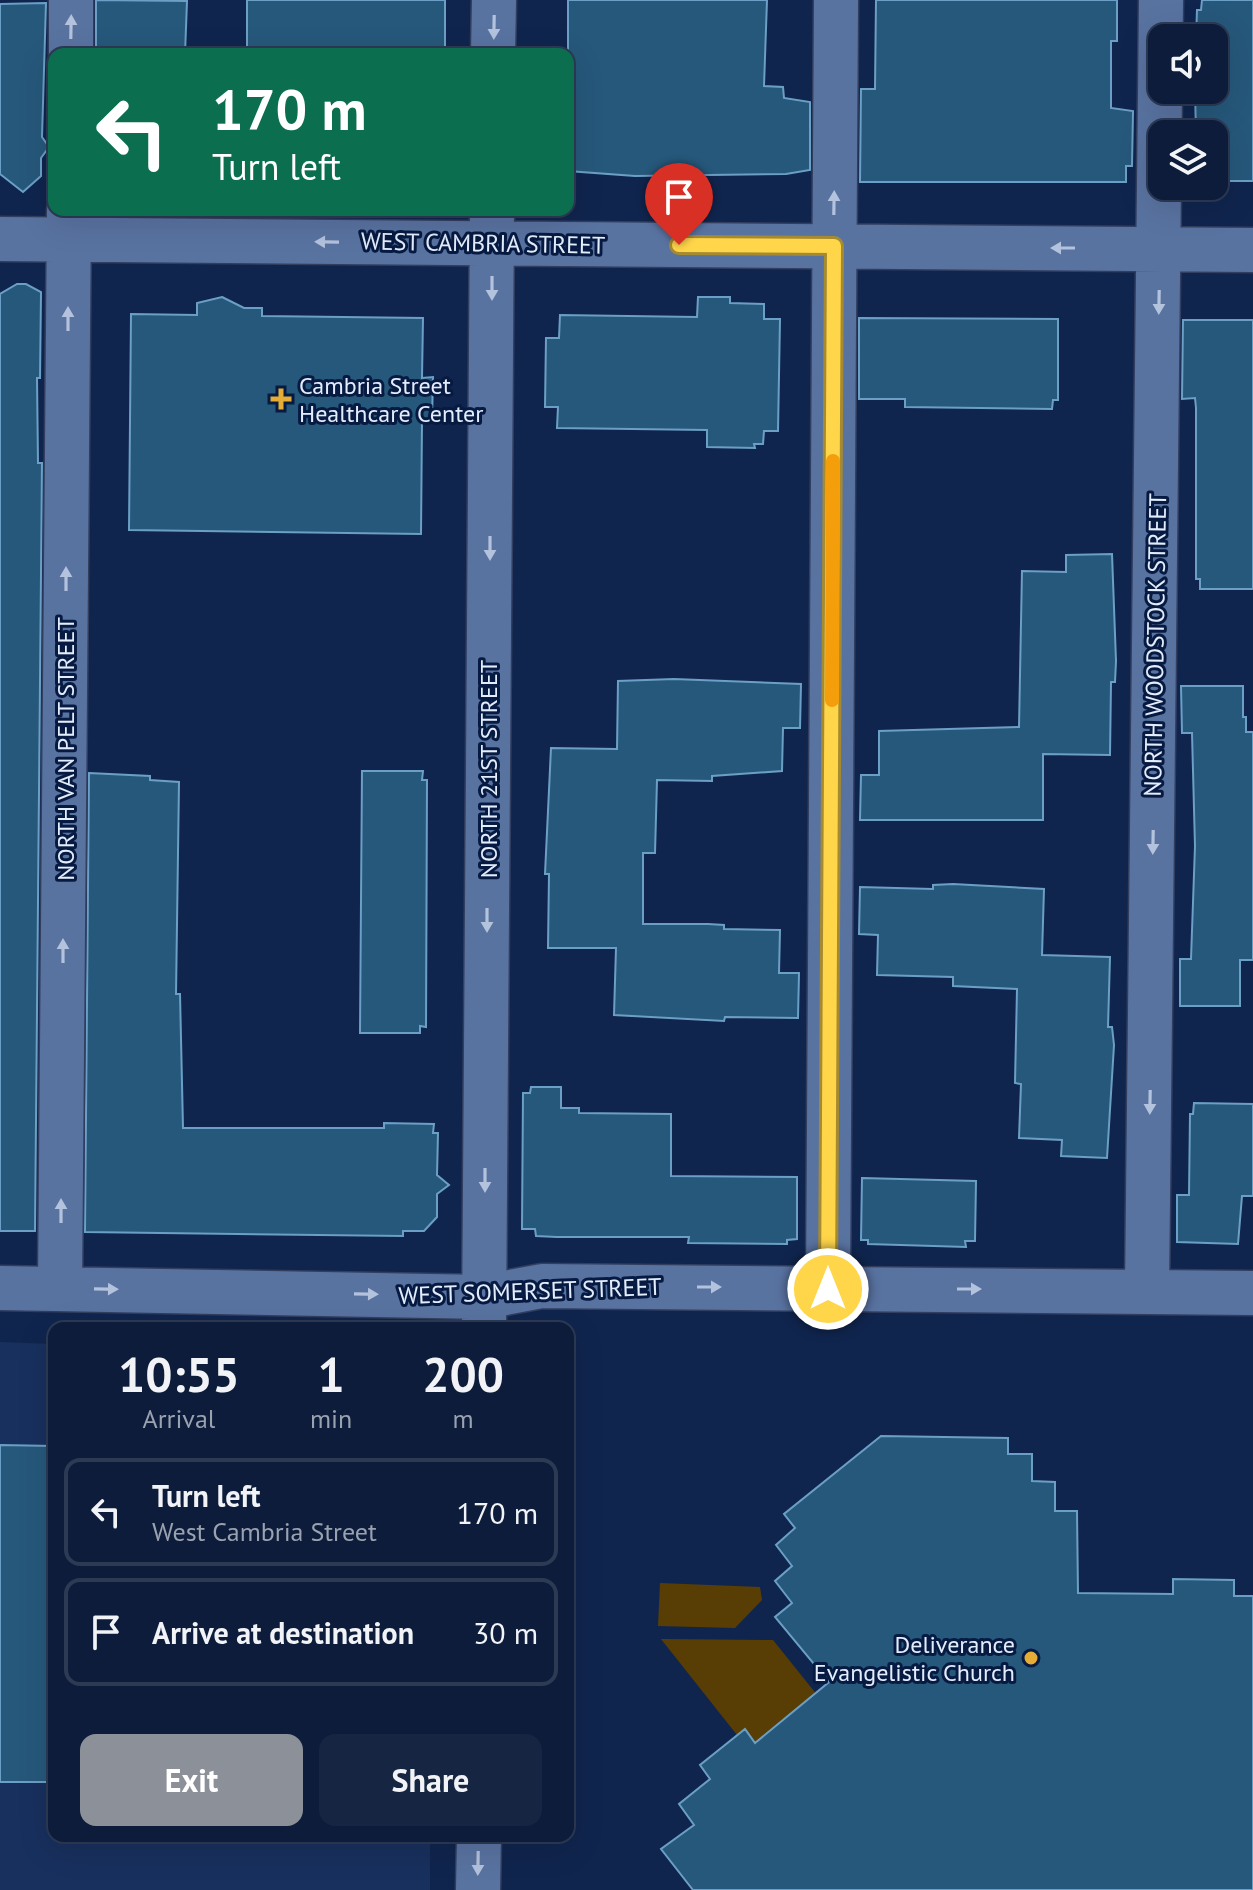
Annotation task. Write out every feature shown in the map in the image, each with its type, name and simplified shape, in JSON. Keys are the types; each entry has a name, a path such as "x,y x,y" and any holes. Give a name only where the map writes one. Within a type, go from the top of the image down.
{"street":[{"path":"71,0 71,48"},
{"path":"493,48 494,0"},
{"path":"828,1289 836,0"},
{"name":"NORTH WOODSTOCK STREET","path":"1147,1290 1161,0"},
{"name":"WEST CAMBRIA STREET","path":"0,239 69,225 492,227 834,246 1253,250"},
{"name":"NORTH VAN PELT STREET","path":"60,1289 69,225"},
{"name":"NORTH 21ST STREET","path":"484,1312 492,227"},
{"name":"WEST SOMERSET STREET","path":"0,1288 484,1312 542,1286 1253,1293"},
{"path":"478,1890 479,1842"}],"shaded area":[{"path":"0,1342 48,1344 48,1842 430,1842 430,1890 0,1890"},
{"path":"660,1583 760,1587 762,1600 735,1628 658,1626"},
{"path":"661,1639 773,1640 830,1711 788,1716 755,1743 745,1729 737,1735"}],"building":[{"path":"96,0 187,1 185,48 96,48"},
{"path":"247,0 445,0 445,48 247,48"},
{"path":"568,0 767,0 764,86 783,87 784,98 810,102 810,170 786,174 635,176 574,171 574,48 568,48"},
{"path":"876,0 1117,0 1117,41 1111,41 1111,108 1133,111 1132,166 1126,166 1126,182 860,182 861,89 875,89"},
{"path":"1202,0 1253,0 1253,181 1228,181 1228,120 1196,120 1195,104 1228,104 1228,24 1196,24 1197,10 1201,10"},
{"path":"46,3 42,137 48,148 41,158 41,176 23,192 0,174 0,4"},
{"path":"17,284 26,284 41,292 40,378 37,378 38,463 42,463 35,1231 0,1231 0,294"},
{"name":"Cambria Street Healthcare Center","path":"222,297 244,308 262,308 262,316 423,318 422,378 433,377 432,420 422,421 421,534 129,530 131,314 197,315 197,303"},
{"path":"698,297 730,297 730,303 764,304 764,319 780,319 778,431 764,431 763,444 754,444 755,448 707,447 707,430 557,428 558,407 545,407 546,338 559,338 560,315 697,317"},
{"path":"859,318 1058,319 1058,400 1053,400 1052,409 905,407 905,399 859,399"},
{"path":"1183,320 1253,320 1253,589 1200,589 1200,579 1196,579 1196,408 1195,398 1182,399"},
{"path":"1112,554 1116,661 1115,682 1111,682 1110,755 1043,754 1043,820 860,820 861,775 879,775 879,731 1019,727 1022,571 1066,572 1066,555"},
{"path":"674,679 801,684 800,728 783,728 782,771 712,776 712,781 657,780 655,853 643,853 643,924 708,924 724,925 724,929 780,930 779,973 799,973 798,1018 725,1017 724,1021 614,1015 616,948 548,948 549,874 545,874 551,748 617,749 618,681"},
{"path":"1181,686 1243,686 1246,732 1253,732 1253,960 1240,960 1240,1006 1180,1006 1180,959 1191,959 1195,846 1192,733 1182,733"},
{"path":"362,771 423,771 422,780 427,780 426,1027 420,1026 420,1033 360,1033"},
{"path":"89,773 150,776 150,780 179,782 176,994 180,994 183,1128 384,1128 384,1123 434,1124 433,1133 438,1133 437,1175 449,1185 437,1194 437,1217 424,1231 403,1231 403,1236 85,1232"},
{"path":"933,885 1044,889 1042,955 1110,957 1108,1027 1112,1027 1114,1045 1107,1158 1061,1156 1062,1140 1019,1138 1021,1084 1015,1083 1017,989 953,986 953,977 877,975 878,935 859,934 860,887 933,889"},
{"path":"531,1087 561,1087 561,1108 579,1108 579,1113 671,1114 671,1176 797,1177 797,1239 787,1240 787,1244 688,1243 689,1237 536,1236 535,1229 522,1229 523,1093 530,1093"},
{"path":"1194,1103 1253,1104 1253,1196 1242,1196 1238,1244 1177,1242 1177,1195 1189,1195 1190,1114 1193,1114"},
{"path":"862,1178 976,1181 975,1241 965,1241 966,1247 868,1244 868,1240 861,1240"},
{"name":"Deliverance Evangelistic Church","path":"881,1436 1008,1438 1008,1454 1032,1454 1032,1481 1055,1482 1055,1511 1077,1511 1078,1593 1173,1594 1173,1579 1234,1580 1234,1596 1253,1596 1253,1890 693,1890 661,1849 694,1825 679,1804 710,1779 700,1765 745,1729 755,1743 829,1682 775,1617 792,1603 775,1581 792,1566 776,1545 795,1528 784,1514"},
{"path":"0,1445 48,1446 48,1782 0,1782"}],"slow traffic":[{"path":"832,700 833,461"}],"place":[{"name":"Cambria Street Healthcare Center","path":"281,399"},
{"name":"Deliverance Evangelistic Church","path":"1031,1658"}],"route":[{"path":"679,245 834,246 828,1289"}]}
